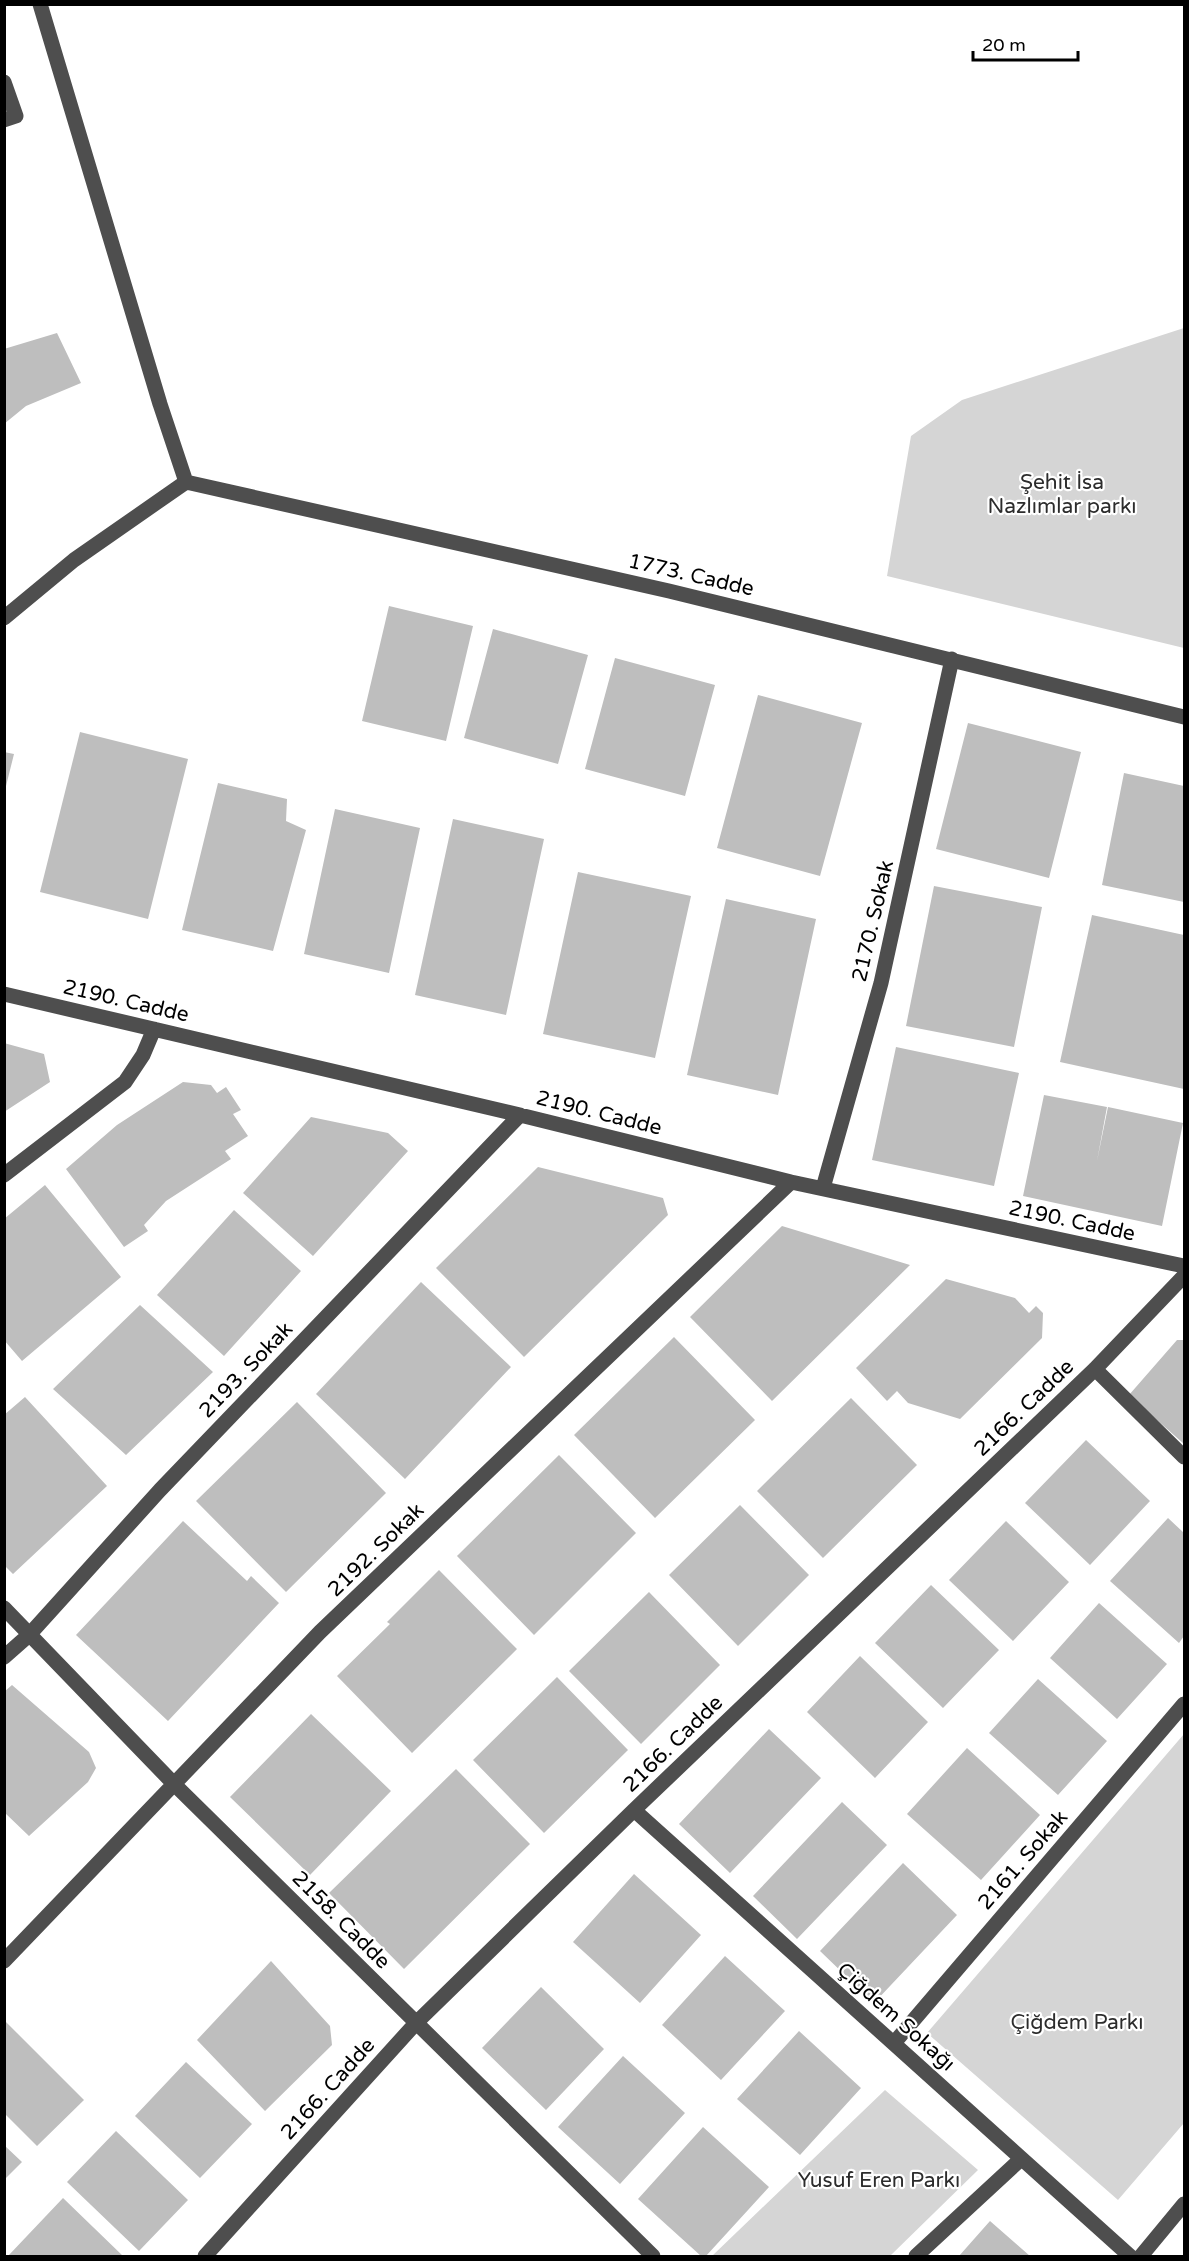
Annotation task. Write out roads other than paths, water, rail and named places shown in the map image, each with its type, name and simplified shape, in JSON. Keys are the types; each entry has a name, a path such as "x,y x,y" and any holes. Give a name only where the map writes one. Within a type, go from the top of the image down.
{"street":[{"path":"4,618 74,560 186,482 160,404 40,4"},
{"path":"4,82 15,116 4,120"},
{"name":"1773. Cadde","path":"186,482 657,588 1185,717"},
{"name":"2170. Sokak","path":"823,1188 881,983 952,659"},
{"name":"2190. Cadde","path":"4,994 520,1115 791,1182 1185,1266"},
{"path":"4,1175 125,1082 143,1055 154,1029"},
{"name":"2193. Sokak","path":"4,1657 29,1635 160,1490 520,1115"},
{"name":"2192. Sokak","path":"4,1961 320,1632 791,1182"},
{"name":"2166. Cadde","path":"205,2256 416,2023 634,1810 1095,1369 1185,1276"},
{"path":"1095,1369 1185,1457"},
{"name":"2158. Cadde","path":"4,1608 174,1784 653,2256"},
{"name":"2161. Sokak","path":"894,2043 1185,1704"},
{"name":"Çiğdem Sokağı","path":"634,1810 1130,2256"},
{"path":"916,2256 1021,2159"},
{"path":"1142,2256 1185,2204"}],"park label":[{"name":"Şehit İsa Nazlımlar parkı","path":"1062,494"},
{"name":"Çiğdem Parkı","path":"1077,2022"},
{"name":"Yusuf Eren Parkı","path":"879,2180"}]}
